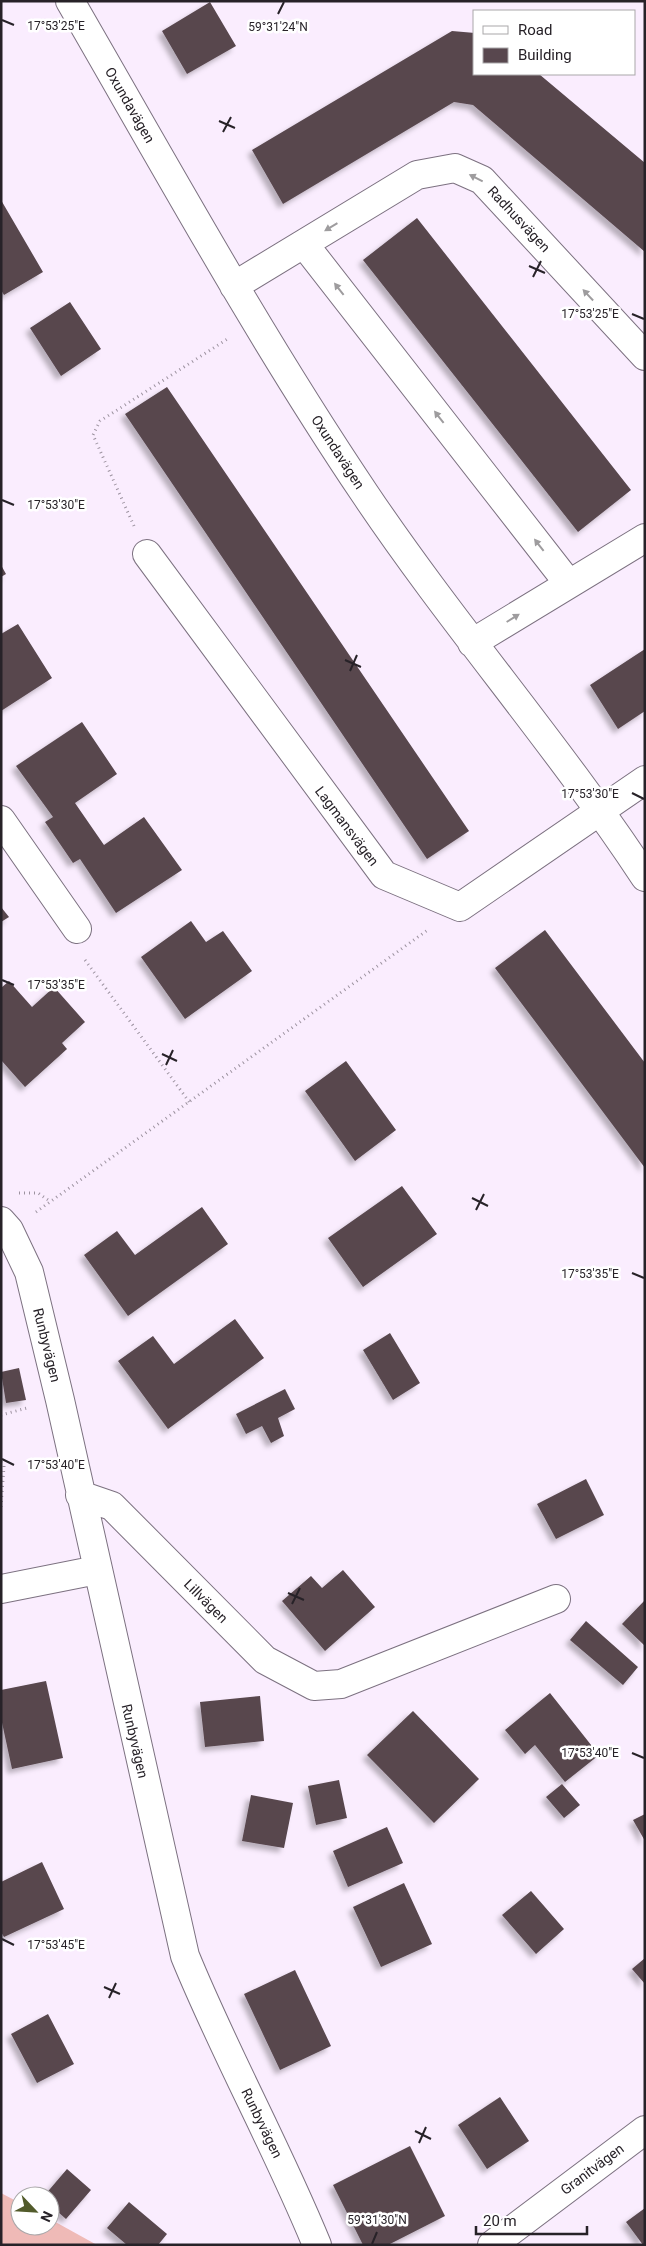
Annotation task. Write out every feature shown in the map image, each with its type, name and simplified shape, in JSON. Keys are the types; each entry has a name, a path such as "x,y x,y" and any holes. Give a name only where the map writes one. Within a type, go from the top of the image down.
{"street":[{"name":"Oxundavägen","path":"70,1 255,322 366,494 472,643 600,809 645,877"},
{"name":"Radhusvägen","path":"234,286 417,175 455,168 482,180 645,356"},
{"path":"304,244 569,584"},
{"path":"472,643 645,538"},
{"name":"Lagmansvägen","path":"147,554 384,875 460,907"},
{"path":"460,907 600,809 645,780"},
{"path":"1,820 77,929"},
{"name":"Runbyvägen","path":"4,1229 29,1272 185,1956 206,2008 292,2183 317,2245"},
{"name":"Lillvägen","path":"80,1495 112,1506 265,1660 314,1686 342,1684 556,1599"},
{"path":"1,1589 97,1570"},
{"name":"Granitvägen","path":"492,2245 645,2130"}],"path":[{"path":"147,554 92,435 100,421 255,322"},
{"path":"4,1229 51,1202 460,907"},
{"path":"77,929 78,951 190,1103"},
{"path":"10,1192 38,1193 51,1202"},
{"path":"1,1462 4,1466 1,1507"}],"shaded area":[{"path":"1,2193 10,2198 10,2236 60,2236 60,2225 97,2245 1,2245"}],"building":[{"path":"210,2 236,46 187,74 162,31"},
{"path":"452,31 473,33 473,75 540,75 645,163 645,252 473,105 454,102 283,204 252,150"},
{"path":"1,200 43,272 4,295 1,290"},
{"path":"417,218 631,490 578,532 363,260"},
{"path":"70,302 101,349 61,376 30,328"},
{"path":"167,387 469,831 427,859 125,414"},
{"path":"1,565 6,574 1,577"},
{"path":"18,624 52,678 1,711 1,634"},
{"path":"645,649 645,711 618,729 590,685"},
{"path":"82,722 117,774 75,803 104,845 144,817 182,870 116,913 80,859 73,863 45,822 53,817 16,766"},
{"path":"1,907 9,917 1,922"},
{"path":"191,921 206,942 223,931 252,971 185,1019 141,957"},
{"path":"545,930 645,1063 645,1168 495,968"},
{"path":"9,981 32,1007 54,987 85,1022 62,1043 67,1049 25,1087 1,1060 1,988"},
{"path":"346,1061 396,1130 355,1161 305,1091"},
{"path":"402,1186 437,1234 363,1287 328,1238"},
{"path":"202,1207 228,1244 128,1316 84,1255 117,1231 135,1255"},
{"path":"235,1319 264,1358 168,1429 118,1361 153,1336 174,1364"},
{"path":"390,1333 420,1383 393,1400 363,1350"},
{"path":"19,1368 26,1400 6,1403 1,1372"},
{"path":"285,1389 295,1409 278,1418 284,1436 271,1443 262,1426 246,1434 236,1414"},
{"path":"586,1479 604,1515 556,1539 537,1504"},
{"path":"343,1570 375,1607 325,1651 282,1601 311,1576 322,1588"},
{"path":"645,1600 645,1646 622,1624"},
{"path":"586,1621 638,1667 623,1685 570,1640"},
{"path":"46,1681 63,1758 12,1769 1,1718 1,1690"},
{"path":"550,1693 599,1755 565,1782 535,1745 525,1754 505,1730"},
{"path":"260,1696 264,1741 205,1747 200,1702"},
{"path":"413,1711 479,1779 434,1823 367,1755"},
{"path":"339,1780 347,1818 316,1825 308,1786"},
{"path":"562,1784 580,1805 564,1818 546,1797"},
{"path":"251,1795 293,1803 284,1848 242,1841"},
{"path":"645,1814 645,1841 633,1820"},
{"path":"387,1827 403,1863 348,1887 333,1851"},
{"path":"42,1862 64,1909 4,1937 1,1932 1,1882"},
{"path":"404,1883 432,1944 381,1967 353,1907"},
{"path":"531,1891 564,1929 536,1954 502,1915"},
{"path":"645,1958 645,1984 632,1969"},
{"path":"295,1970 331,2046 280,2070 244,1994"},
{"path":"48,2014 74,2064 37,2083 11,2034"},
{"path":"500,2097 529,2141 487,2169 458,2125"},
{"path":"410,2146 445,2216 388,2245 363,2245 333,2185"},
{"path":"67,2169 91,2190 66,2219 60,2214 60,2186 53,2186"},
{"path":"129,2202 167,2234 158,2245 127,2245 107,2228"},
{"path":"645,2208 645,2245 643,2245 626,2222"}]}
